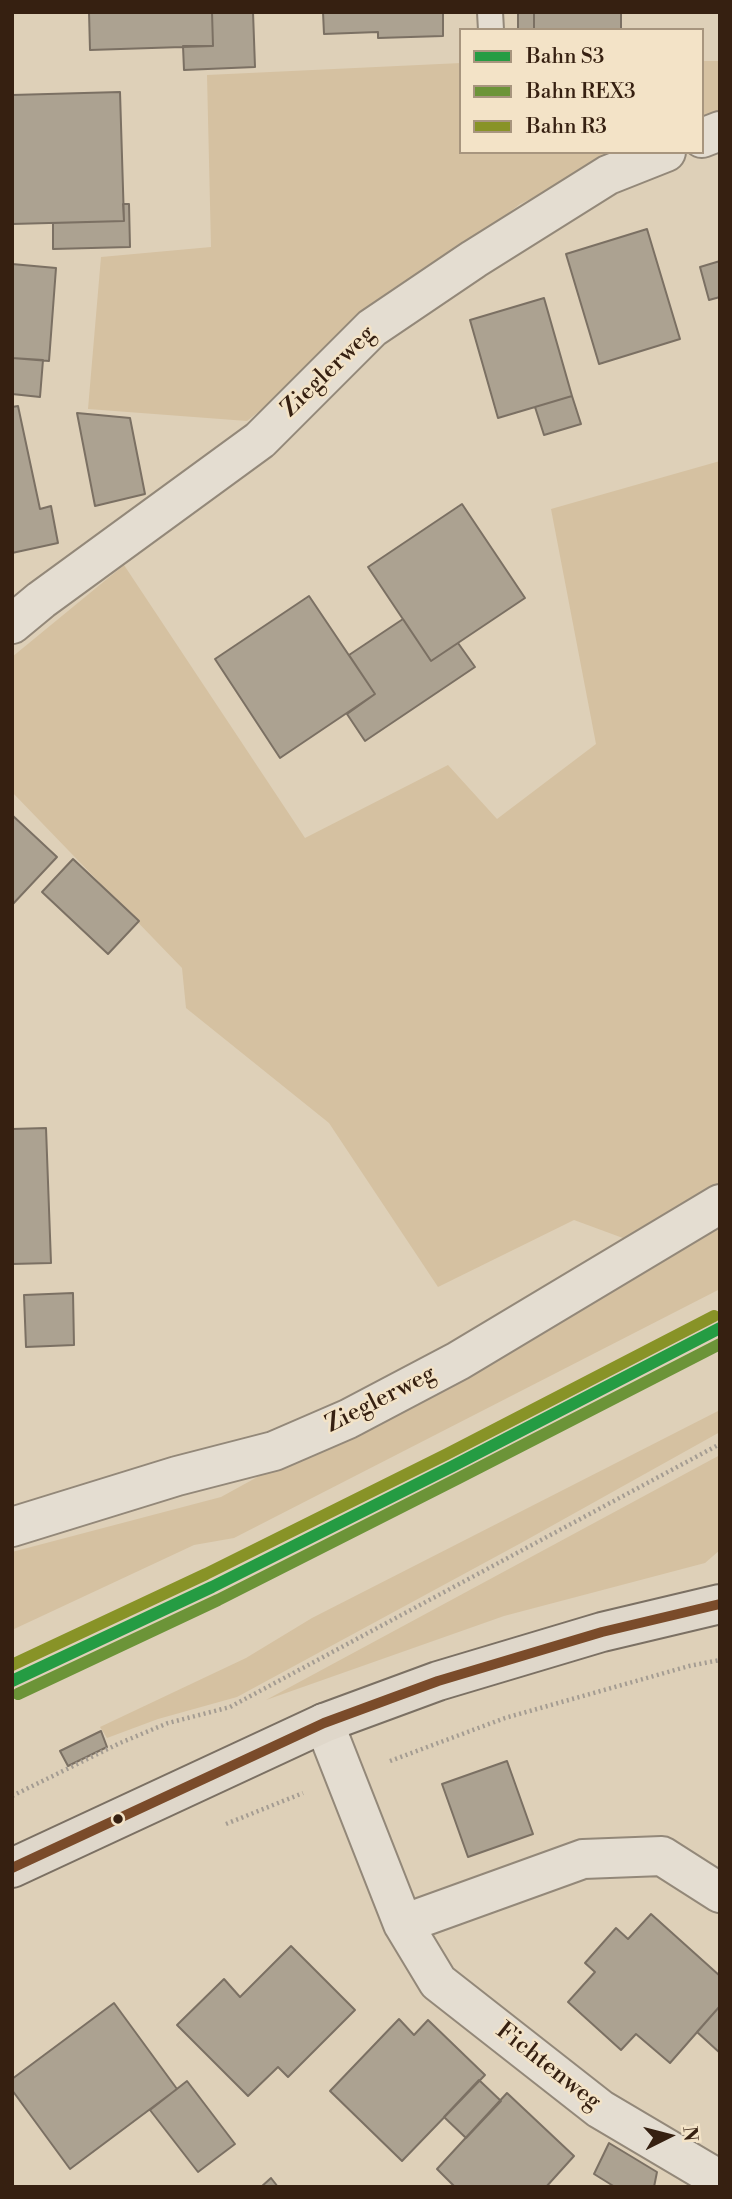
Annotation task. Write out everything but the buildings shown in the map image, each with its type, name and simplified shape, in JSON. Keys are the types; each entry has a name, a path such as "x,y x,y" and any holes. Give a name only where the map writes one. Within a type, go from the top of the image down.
{"main road":[{"path":"12,1868 324,1723 451,1677 602,1632 720,1604"}],"street":[{"name":"Zieglerweg","path":"12,624 260,440 372,328 474,259 608,175 661,154"},
{"name":"Zieglerweg","path":"12,1527 177,1476 274,1451 348,1419 458,1361 720,1204"},
{"name":"Fichtenweg","path":"324,1723 403,1924 438,1982 600,2109 720,2180"},
{"path":"403,1924 583,1859 662,1856 720,1894"}],"path":[{"path":"12,1796 120,1743 168,1723 230,1707 720,1444"}],"shaded area":[{"path":"704,61 720,61 720,113 704,120"},
{"path":"459,63 459,154 629,154 520,204 247,421 88,409 101,257 211,247 207,75"},
{"path":"720,461 720,1187 631,1241 574,1220 438,1287 329,1123 186,1008 182,968 12,792 12,657 124,565 305,838 448,765 497,819 596,744 551,509"},
{"path":"720,1223 720,1289 234,1538 194,1545 12,1630 12,1552 221,1497"},
{"path":"720,1410 720,1432 237,1697 158,1719 107,1738 100,1727 246,1658 312,1618"},
{"path":"720,1455 720,1550 705,1563 504,1616 266,1700"}],"rail line":[{"name":"R3","path":"12,1665 206,1574 447,1454 714,1316"},
{"name":"S3","path":"12,1681 212,1587 720,1328"},
{"name":"REX3","path":"18,1694 218,1600 720,1344"}],"transit line":[{"path":"12,1868 324,1723 438,1681 602,1632 720,1604"}]}
